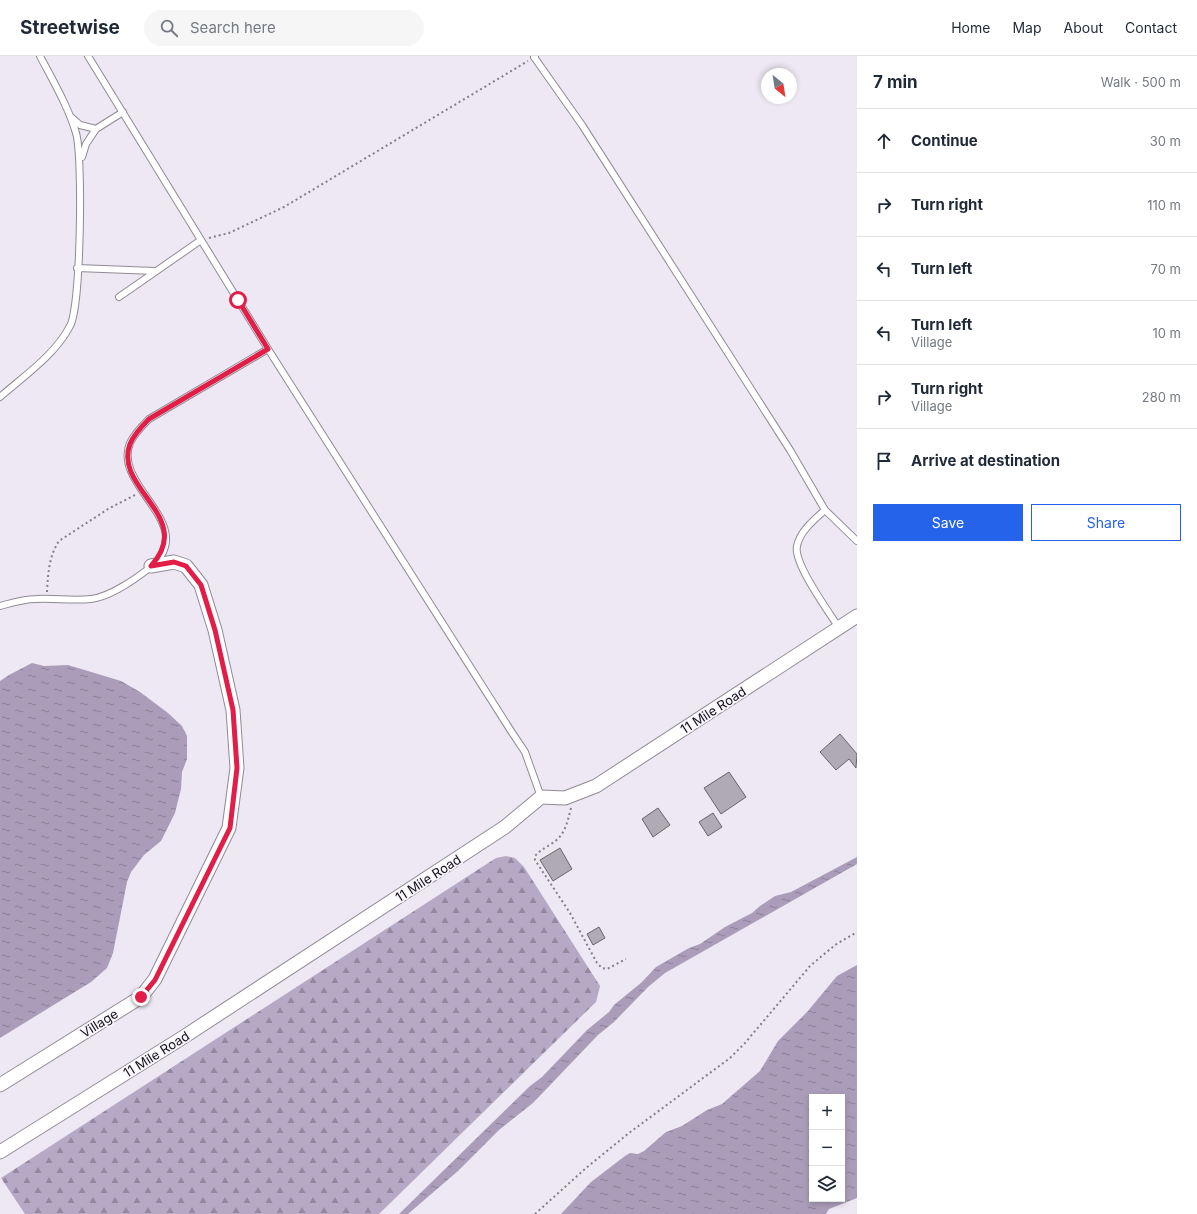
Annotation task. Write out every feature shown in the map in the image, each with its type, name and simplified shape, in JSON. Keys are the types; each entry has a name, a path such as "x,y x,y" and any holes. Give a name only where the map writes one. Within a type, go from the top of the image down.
{"street":[{"name":"Village","path":"0,1085 141,997 155,980 230,828 237,768 236,744 233,710 215,630 201,585 186,566 174,562 151,566"},
{"name":"11 Mile Road","path":"0,1152 182,1038 505,828 541,797 556,799 574,796 596,786 857,616"}],"lane":[{"path":"0,397 51,352 64,338 72,324 78,268 79,146 70,115 40,56"},
{"path":"88,56 268,349 518,742 534,774 541,797"},
{"path":"534,57 590,138 790,450 825,510 857,541"},
{"path":"80,164 86,144 96,129 123,112"},
{"path":"70,115 80,125 96,129"},
{"path":"119,297 201,240"},
{"path":"78,268 155,271"},
{"path":"0,606 34,599 91,599 102,596 121,587 151,566 160,556 164,548 164,526 130,469 128,454 130,444 137,431 149,419 169,406 268,349"},
{"path":"825,510 811,522 800,537 796,547 798,556 813,588 839,628"}],"path":[{"path":"201,240 229,233 284,207 534,57"},
{"path":"47,599 49,563 54,548 59,541 108,509 143,492"},
{"path":"574,796 565,830 560,838 538,852 535,856 535,860 570,913 597,963 607,969 626,959"},
{"path":"535,1214 586,1168 629,1133 730,1058 745,1043 810,966 835,945 857,932"}],"green space":[{"path":"506,856 515,858 524,867 600,986 596,1002 379,1214 25,1214 1,1178 496,858"}],"water":[{"path":"32,663 44,666 68,665 121,681 140,692 168,713 182,726 187,736 187,759 182,772 181,789 175,813 161,841 144,855 131,872 127,882 113,953 107,968 91,982 0,1038 0,681"},
{"path":"857,857 857,864 665,973 648,987 614,1022 598,1035 533,1103 499,1130 458,1171 408,1214 399,1214 530,1086 542,1077 587,1030 642,982 656,967 689,948 700,944 725,927 752,913 775,896 791,892"},
{"path":"857,965 857,1198 829,1209 826,1214 561,1214 591,1182 625,1156 630,1153 638,1154 644,1151 666,1132 682,1126 707,1110 722,1104 760,1071 778,1041 807,1012 837,976"}],"building":[{"path":"840,734 857,754 856,768 849,759 836,770 820,752"},
{"path":"729,772 746,797 721,814 704,788"},
{"path":"658,808 670,825 653,837 642,819"},
{"path":"713,813 722,827 708,836 699,822"},
{"path":"560,848 572,869 553,881 540,860"},
{"path":"599,927 605,938 593,945 587,934"}],"route":[{"path":"141,997 155,980 175,936 230,828 237,768 233,710 215,630 201,585 186,566 174,562 151,566 160,556 164,548 166,538 164,526 130,469 128,454 130,444 137,431 149,419 268,349 238,300"}]}
